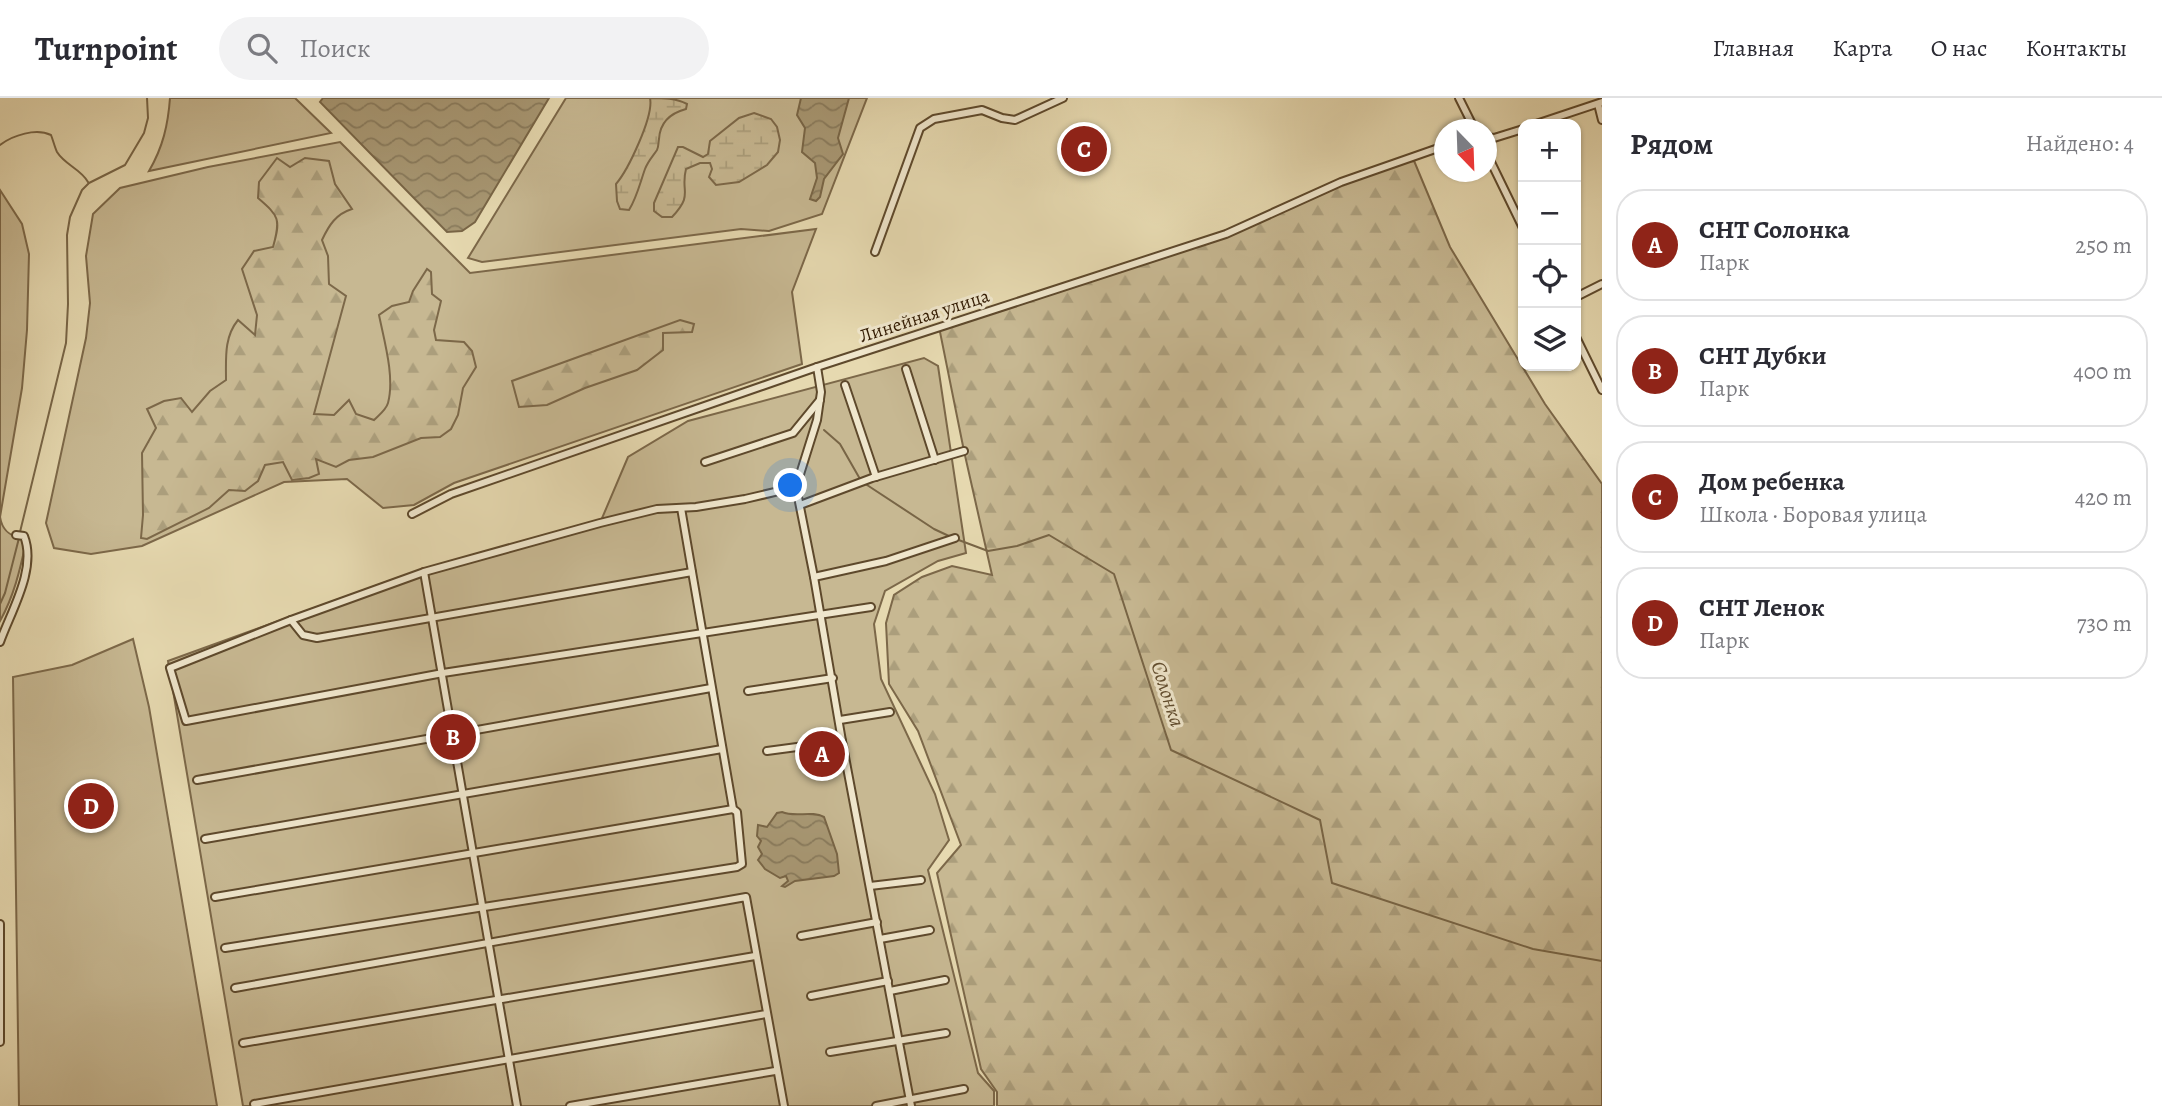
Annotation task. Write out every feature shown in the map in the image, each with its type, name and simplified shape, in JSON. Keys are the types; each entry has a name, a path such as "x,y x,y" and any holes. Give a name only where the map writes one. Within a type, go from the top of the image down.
{"street":[{"path":"874,252 920,128 934,119 982,110 1015,120 1063,98"},
{"path":"1459,98 1470,119"},
{"path":"1551,119 1600,103 1602,120"},
{"path":"1497,137 1518,131"},
{"name":"Линейная улица","path":"412,514 451,494 817,367 1226,233 1341,182 1434,149"},
{"path":"1497,175 1518,218"},
{"path":"1581,294 1602,284"},
{"path":"1581,347 1602,390"},
{"path":"817,367 821,398 796,487 910,1103"},
{"path":"906,369 936,460"},
{"path":"845,385 876,477"},
{"path":"705,462 793,433 821,398"},
{"path":"800,505 876,477 964,451"},
{"path":"796,487 745,499 657,509 600,523 424,572 290,620 170,668 186,721 443,673 871,607"},
{"path":"225,948 737,867 743,861 737,812 733,808 722,749 681,508"},
{"path":"0,642 20,594 29,549 20,536"},
{"path":"814,577 886,561 955,538"},
{"path":"424,572 517,1106"},
{"path":"290,620 303,635 317,638 692,572"},
{"path":"748,691 833,678"},
{"path":"197,780 711,688"},
{"path":"840,720 890,712"},
{"path":"767,751 842,741"},
{"path":"205,839 722,749"},
{"path":"215,897 733,808"},
{"path":"870,886 921,880"},
{"path":"235,988 746,897 784,1106"},
{"path":"801,936 877,922"},
{"path":"0,924 0,1042"},
{"path":"880,939 930,930"},
{"path":"243,1043 755,956"},
{"path":"890,991 945,980"},
{"path":"811,996 888,981"},
{"path":"254,1104 766,1014"},
{"path":"830,1052 946,1033"},
{"path":"570,1106 775,1072"},
{"path":"876,1106 910,1103 964,1089"}],"green space":[{"path":"170,98 295,98 331,133 149,171 164,136"},
{"path":"566,98 867,98 822,214 769,231 741,229 482,262 468,258"},
{"path":"650,98 678,101 687,104 686,109 671,116 664,123 657,150 646,166 632,205 629,210 620,209 616,184 639,142 648,117"},
{"path":"754,113 771,119 777,127 780,140 778,152 767,165 739,182 716,185 709,177 712,169 710,163 700,163 686,169 685,198 672,217 662,217 654,211 654,203 678,147 703,157 708,154 710,141 739,118"},
{"path":"340,142 470,273 816,229 792,292 802,364 454,483 414,505 383,508 347,479 284,482 142,546 91,554 54,548 46,523 86,338 90,303 86,256 93,214 120,188 208,167"},
{"path":"1412,156 1450,247 1518,359 1518,371 1525,371 1602,484 1602,1106 997,1106 997,1092 981,1069 937,873 961,845 918,731 889,684 886,623 894,595 922,577 952,566 992,575 939,327 1226,234 1341,182"},
{"path":"277,158 290,167 305,158 329,161 335,184 352,209 334,221 322,240 328,256 329,284 346,296 314,414 334,415 349,400 356,414 374,420 384,410 388,403 390,382 379,315 392,306 409,302 427,269 431,272 432,294 441,301 434,330 436,340 464,342 472,351 476,367 463,388 458,415 451,429 440,437 421,438 373,457 349,460 336,467 316,459 319,474 309,478 292,480 283,462 265,465 258,481 245,491 229,490 209,508 147,539 141,538 142,453 156,428 147,409 164,401 181,398 192,412 210,391 226,380 228,341 238,320 255,335 257,315 242,269 254,251 273,247 277,230 276,219 258,198 259,182"},
{"path":"0,190 22,224 29,254 22,388 0,517"},
{"path":"680,320 694,324 692,332 663,333 663,350 637,370 547,405 519,407 512,381"},
{"path":"924,358 938,366 966,553 938,561 885,591 874,624 881,679 935,794 949,840 928,870 978,1073 994,1091 994,1106 243,1106 168,661 400,577 600,523 628,457 688,421"},
{"path":"0,517 7,532 26,542 13,592 0,621"},
{"path":"133,639 149,707 217,1106 19,1106 13,677 72,665"}],"water":[{"path":"323,98 549,98 475,222 462,231 447,232 320,102"},
{"path":"801,98 849,98 838,138 843,154 824,179 820,197 816,201 810,199 817,178 815,163 802,152 805,128 797,115"},
{"path":"777,813 824,817 837,854 839,873 795,881 785,887 782,886 788,881 786,876 780,878 765,869 758,860 762,854 758,847 761,841 757,836 758,825 767,827"}],"waterway":[{"path":"20,532 66,343 67,235 70,217 82,190 89,183 125,165 144,133 148,118 147,98"},
{"path":"0,145 25,134 39,132 51,135 60,156 88,182"},
{"name":"Солонка","path":"824,430 840,444 860,479"},
{"name":"Солонка","path":"864,483 934,529 951,537"},
{"name":"Солонка","path":"956,539 988,551 1017,546 1049,535 1114,574 1171,750 1320,820 1332,883 1533,949 1602,961"},
{"path":"0,604 19,538"}],"place":[{"name":"Дом ребенка","path":"1084,149"},
{"name":"СНТ Дубки","path":"453,737"},
{"name":"СНТ Солонка","path":"822,754"},
{"name":"СНТ Ленок","path":"91,806"}]}
